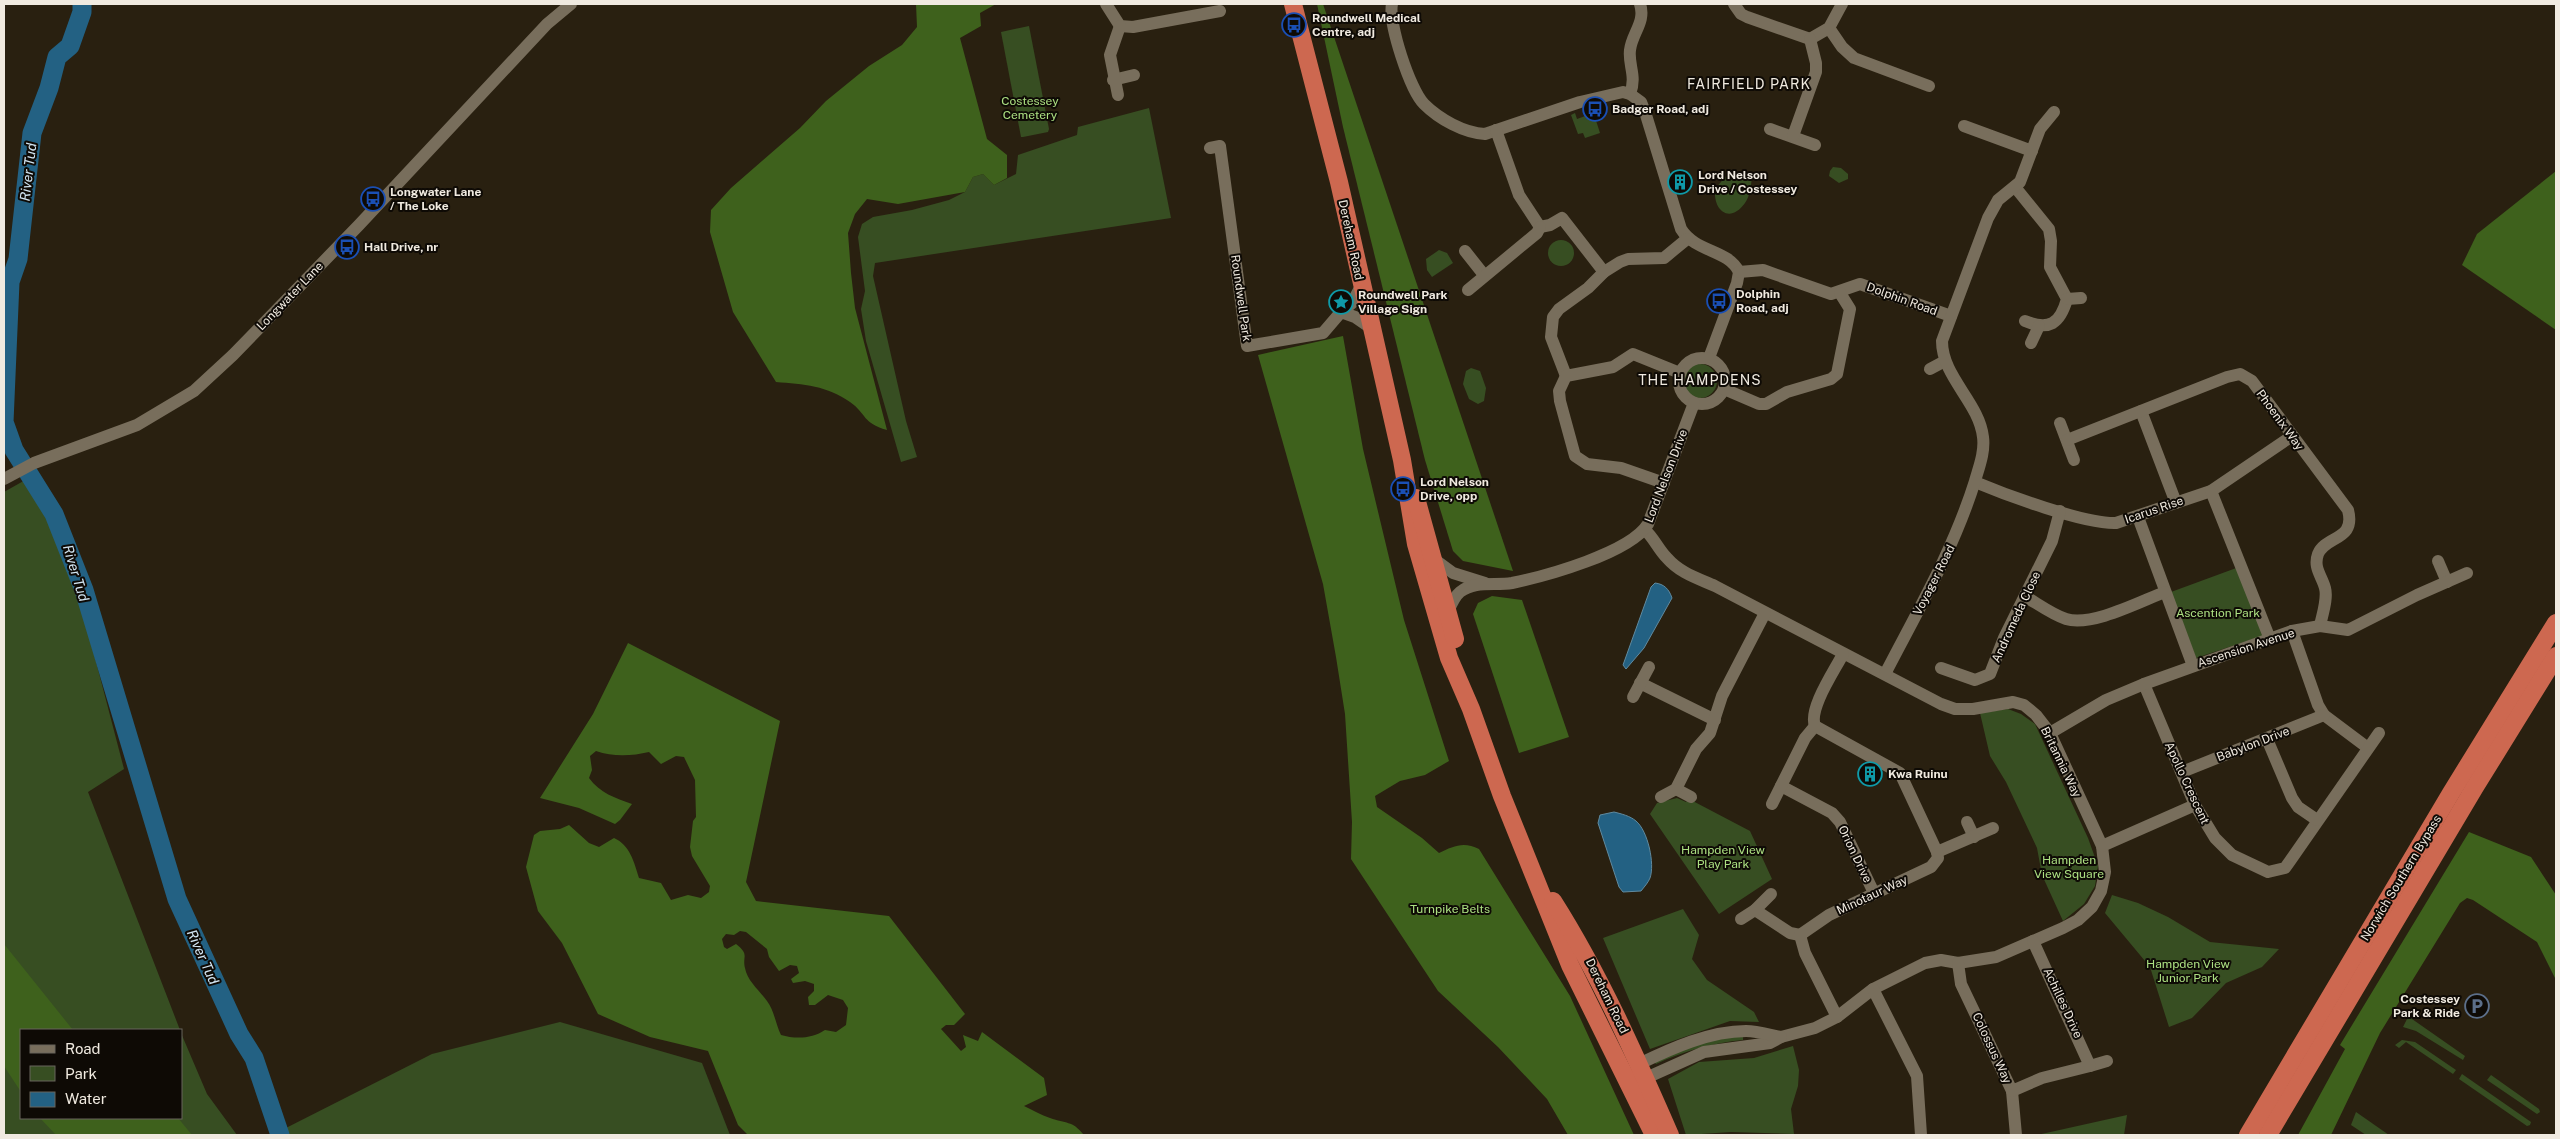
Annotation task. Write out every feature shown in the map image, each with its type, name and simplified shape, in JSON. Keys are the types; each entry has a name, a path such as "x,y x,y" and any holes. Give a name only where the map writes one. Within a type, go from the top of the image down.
{"highway":[{"name":"Dereham Road","path":"1294,4 1339,182 1361,286 1402,460 1412,526 1421,565 1449,658 1471,709 1502,796 1570,964 1654,1135"},
{"name":"Dereham Road","path":"1303,4 1312,80"},
{"name":"Dereham Road","path":"1402,460 1423,519 1471,709"},
{"name":"Norwich Southern Bypass","path":"2248,1135 2451,793 2556,623"},
{"name":"Norwich Southern Bypass","path":"2268,1135 2470,796 2556,656"},
{"name":"Dereham Road","path":"1530,864 1588,957 1643,1071 1670,1135"},
{"path":"2279,1135 2349,1001"},
{"path":"2239,1135 2254,1108 2323,1010"},
{"path":"1627,1079 1643,1071"}],"street":[{"name":"Longwater Lane","path":"7,477 34,463 137,425 171,406 208,378 359,225 547,24 571,4"},
{"path":"1106,4 1120,26"},
{"path":"1392,4 1390,14 1392,27 1416,93 1424,104 1470,133 1485,134 1580,102 1624,92 1641,102 1671,201 1687,239 1730,259 1739,272 1738,283 1708,358"},
{"path":"1630,94 1634,73 1630,51 1642,18 1640,4"},
{"path":"1734,4 1741,14 1746,17 1810,39 1829,28 1842,4"},
{"path":"1120,26 1133,27 1193,9 1220,11"},
{"path":"1118,95 1113,80 1110,55 1120,26"},
{"path":"1829,28 1842,48 1854,58 1929,86"},
{"path":"1792,136 1816,72 1810,39"},
{"path":"1113,80 1134,76"},
{"name":"Dolphin Road","path":"1975,482 1984,450 1980,422 1942,355 1942,341 1988,218 1998,200 2020,182 2040,129 2054,112"},
{"path":"1964,126 2032,151"},
{"path":"1770,129 1815,145"},
{"path":"1496,130 1519,196 1540,227"},
{"name":"Roundwell Park","path":"1221,146 1247,346 1322,333 1340,312 1352,303 1361,286"},
{"path":"2015,187 2049,229 2051,242 2050,267 2067,299 2063,312 2057,320 2049,325 2039,326 2025,321"},
{"path":"1540,227 1550,226 1562,218 1604,272"},
{"path":"1468,290 1537,233 1540,227"},
{"path":"1664,483 1622,468 1587,464 1575,456 1559,391 1566,376 1551,337 1553,317 1559,309 1588,288 1604,272 1628,259 1664,258 1687,239"},
{"path":"1465,251 1484,275"},
{"name":"Dolphin Road","path":"1739,272 1763,270 1831,294 1840,293 1853,284 1860,284 1951,316"},
{"path":"1724,389 1759,404 1766,404 1787,392 1830,379 1837,374 1850,309 1840,293"},
{"path":"2067,299 2081,298"},
{"path":"1340,312 1355,317 1371,328"},
{"path":"2031,343 2039,326"},
{"path":"1566,376 1613,367 1633,354 1680,373"},
{"path":"1697,358 1708,358 1719,365 1725,376 1724,389 1717,399 1706,404 1694,403 1684,396 1678,385 1680,373 1686,363 1697,358"},
{"path":"1930,369 1945,361"},
{"name":"Phoenix Way","path":"2067,440 2227,377 2240,374 2252,381 2348,510 2351,520 2339,538 2319,552 2316,563 2318,573 2326,589 2320,626"},
{"name":"Lord Nelson Drive","path":"1448,612 1460,592 1470,586 1510,583 1582,562 1620,548 1644,530 1694,403"},
{"path":"2141,411 2176,503"},
{"path":"2060,423 2074,460"},
{"name":"Icarus Rise","path":"1975,482 2060,511 2105,523 2138,517 2211,490 2292,436"},
{"name":"Voyager Road","path":"1885,674 1953,543 1975,482"},
{"path":"2211,490 2270,638"},
{"name":"Andromeda Close","path":"1941,668 1975,680 1990,674 2004,638 2026,597 2052,541 2060,511"},
{"path":"2138,517 2193,666"},
{"name":"Britannia Way","path":"1643,1071 1680,1046 1712,1036 1746,1031 1780,1037 1815,1028 1837,1017 1873,989 1926,963 1940,960 1958,963 1996,957 2078,920 2092,908 2101,891 2105,872 2102,846 2050,733 2036,714 2024,705 2003,702 1973,709 1954,709 1941,704 1715,586 1682,572 1667,559 1654,538 1644,530"},
{"name":"Lord Nelson Drive","path":"1434,559 1453,573 1487,584"},
{"path":"2438,561 2447,582"},
{"name":"Ascension Avenue","path":"2050,733 2106,700 2144,684 2292,631 2320,626 2348,630 2467,574"},
{"path":"2026,597 2066,619 2080,621 2097,618 2165,592"},
{"path":"1661,797 1676,789 1696,749 1710,732 1722,696 1766,613"},
{"path":"2292,631 2318,705 2324,714 2368,748"},
{"path":"1843,654 1815,708 1813,721 1815,726 1900,774 1938,852"},
{"path":"1633,697 1649,667"},
{"path":"1640,683 1715,720"},
{"name":"Apollo Crescent","path":"2144,684 2195,805 2209,831 2222,847 2232,855 2268,872 2285,868 2379,733"},
{"name":"Babylon Drive","path":"2182,772 2267,739 2324,714"},
{"path":"1772,804 1805,738 1815,726"},
{"path":"2267,739 2292,798 2298,807 2318,820"},
{"name":"Orion Drive","path":"1781,786 1832,813 1840,822 1874,893"},
{"path":"1676,789 1691,797"},
{"path":"2102,846 2195,805"},
{"path":"1967,822 1974,837"},
{"name":"Minotaur Way","path":"1800,935 1829,915 1931,867 1938,858 1938,852 1992,828"},
{"path":"1741,919 1755,910 1771,894"},
{"path":"1755,910 1790,933 1800,935 1808,960 1837,1017"},
{"name":"Achilles Drive","path":"2033,941 2090,1066"},
{"name":"Colossus Way","path":"1958,963 1961,984 2012,1091 2016,1135"},
{"path":"1873,989 1917,1076 1921,1135"},
{"path":"2012,1091 2042,1078 2107,1061"}],"green space":[{"path":"916,4 996,4 980,13 981,26 960,38 987,139 1007,155 1007,178 994,185 983,174 973,177 965,192 898,204 867,199 855,214 848,233 855,308 887,430 873,424 850,402 833,392 805,385 776,382 733,312 710,232 711,210 731,188 800,128 826,101 869,66 902,45 917,27"},
{"path":"1317,4 1323,4 1513,571 1463,561 1453,551 1425,460 1343,127"},
{"name":"Costessey Cemetery","path":"1029,26 1049,129 1048,132 1021,137 1001,32"},
{"path":"1149,108 1171,218 875,263 873,276 906,421 917,457 901,462 866,341 861,309 865,291 858,237 862,224 873,217 912,210 949,200 965,192 973,177 983,174 994,185 1016,174 1018,155 1077,135 1078,127"},
{"path":"1592,108 1600,133 1585,138 1583,133 1578,134 1571,115 1575,113 1577,119 1588,115 1586,110"},
{"path":"1833,167 1841,168 1848,174 1848,179 1839,183 1829,176"},
{"path":"2556,171 2556,330 2462,265 2477,234"},
{"path":"1735,172 1738,177 1746,181 1752,176 1751,187 1745,203 1734,213 1728,214 1720,209 1715,197 1715,189 1726,176"},
{"path":"1561,240 1570,244 1574,253 1570,262 1561,266 1552,262 1548,253 1552,244"},
{"path":"1439,250 1447,253 1453,263 1432,277 1427,270 1426,259"},
{"name":"Turnpike Belts","path":"1343,336 1363,449 1404,620 1449,761 1425,775 1400,781 1375,796 1377,807 1422,838 1439,853 1459,845 1468,845 1479,849 1570,996 1634,1135 1568,1135 1547,1099 1498,1047 1438,991 1351,859 1352,822 1345,714 1323,584 1258,355"},
{"path":"1700,364 1712,369 1717,381 1712,393 1700,398 1688,393 1683,381 1688,369"},
{"path":"1471,368 1480,371 1486,388 1484,401 1478,404 1469,399 1463,384 1466,371"},
{"path":"27,479 49,512 70,562 124,769 88,792 180,1029 20,1029 20,1119 182,1119 182,1035 207,1094 237,1135 4,1135 4,492"},
{"name":"Ascention Park","path":"2239,567 2265,635 2196,658 2171,592"},
{"path":"1492,596 1522,600 1569,737 1519,753 1473,614 1478,603"},
{"path":"628,643 780,721 746,882 756,901 889,916 965,1014 954,1025 946,1025 941,1029 961,1051 966,1047 963,1035 978,1041 982,1032 1044,1078 1047,1095 1024,1106 1047,1117 1072,1125 1084,1135 748,1135 738,1125 708,1051 650,1037 598,1014 562,943 538,911 526,867 534,835 540,831 560,829 569,825 589,843 599,847 614,838 628,850 639,878 661,883 671,900 688,895 701,898 709,892 710,886 692,856 690,847 693,821 696,817 695,780 684,757 676,756 661,764 649,752 622,755 596,751 590,756 592,770 589,778 593,783 608,794 632,804 615,824 579,808 540,798 593,714","holes":["740,931 746,932 767,949 769,957 779,971 790,965 797,966 799,973 791,979 793,983 805,981 814,984 814,991 808,997 809,1005 815,1005 828,995 843,1000 848,1008 846,1025 836,1032 825,1030 809,1037 798,1038 781,1035 769,1005 746,973 743,951 736,944 727,949 724,947 722,939 726,934 734,935"]},
{"name":"Hampden View Square","path":"2008,709 2021,714 2035,724 2088,838 2098,866 2095,886 2084,904 2063,921 2042,875 2037,848 2006,782 1990,756 1980,713"},
{"name":"Hampden View Play Park","path":"1677,798 1686,802 1689,799 1750,831 1772,879 1719,914 1650,814 1657,803"},
{"path":"2469,832 2531,857 2556,895 2556,980 2537,942 2467,898 2460,903 2380,1033 2331,1135 2298,1135 2345,1049 2340,1045"},
{"name":"Hampden View Junior Park","path":"2112,895 2138,903 2168,917 2210,942 2279,949 2262,967 2226,983 2192,1018 2169,1027 2150,967 2105,913"},
{"path":"1683,909 1699,935 1692,959 1707,980 1754,1012 1759,1022 1730,1021 1650,1049 1603,938"},
{"path":"4,944 72,1029 20,1029 20,1090 4,1066"},
{"path":"2411,1011 2413,1012 2412,1019 2465,1056 2463,1060 2416,1031 2403,1027"},
{"path":"560,1022 702,1063 730,1135 282,1135 280,1131 432,1054"},
{"path":"1743,1034 1743,1040 1709,1045 1656,1064 1654,1062 1699,1043"},
{"path":"2402,1040 2415,1042 2456,1070 2453,1074 2406,1042 2399,1048 2395,1045"},
{"path":"1793,1046 1799,1070 1798,1086 1791,1109 1794,1134 1731,1132 1686,1135 1668,1079 1699,1062 1754,1058"},
{"path":"2462,1074 2531,1122 2530,1125 2527,1126 2459,1079"},
{"path":"2491,1075 2539,1109 2540,1112 2537,1114 2487,1080"},
{"path":"2356,1112 2389,1135 2366,1135 2351,1125"},
{"path":"2127,1115 2124,1135 2037,1135"},
{"path":"41,1119 179,1119 192,1135 56,1135"}],"water":[{"path":"1655,583 1661,584 1666,588 1672,598 1644,648 1626,669 1623,665 1651,587"},
{"path":"1614,812 1629,816 1636,821 1647,840 1652,865 1649,880 1641,891 1623,892 1619,887 1598,823 1600,815"}],"waterway":[{"name":"River Tud","path":"82,4 82,12 70,46 57,57 49,88 32,133 18,259 10,282 4,422 14,450 54,514 84,590 177,899 239,1034 254,1058 280,1135"}],"place":[{"name":"Roundwell Medical Centre, adj","path":"1294,25"},
{"name":"Badger Road, adj","path":"1595,109"},
{"name":"Lord Nelson Drive / Costessey","path":"1680,182"},
{"name":"Longwater Lane / The Loke","path":"373,199"},
{"name":"Hall Drive, nr","path":"347,247"},
{"name":"Dolphin Road, adj","path":"1719,301"},
{"name":"Roundwell Park Village Sign","path":"1341,302"},
{"name":"Lord Nelson Drive, opp","path":"1403,489"},
{"name":"Kwa Ruinu","path":"1870,774"},
{"name":"Costessey Park & Ride","path":"2477,1006"}],"district":[{"name":"FAIRFIELD PARK","path":"1749,84"},
{"name":"THE HAMPDENS","path":"1700,380"}]}
